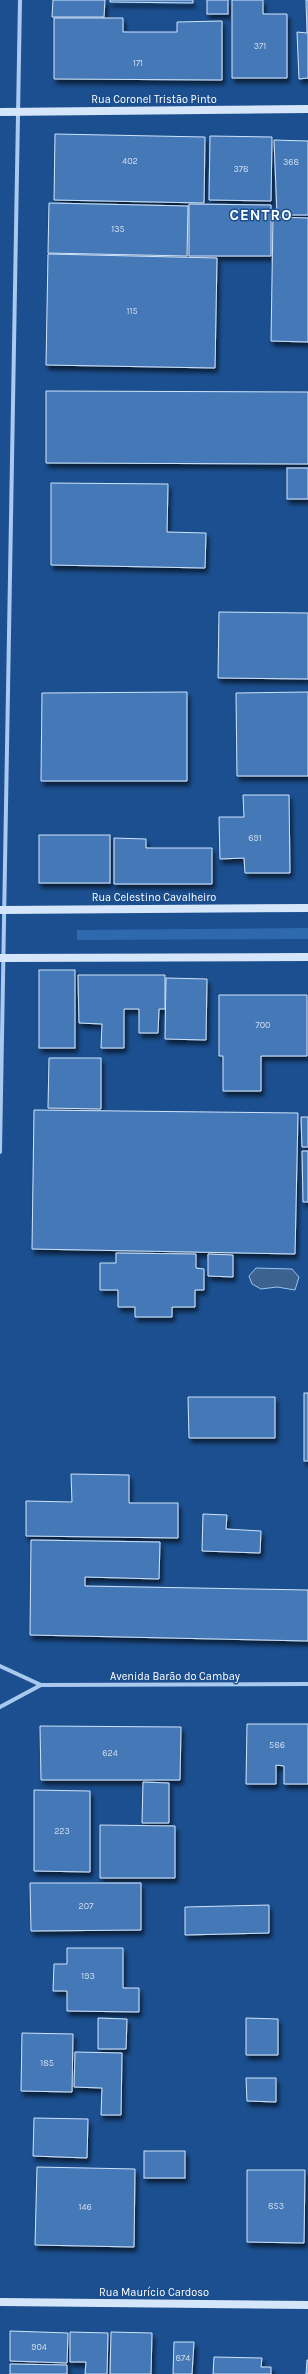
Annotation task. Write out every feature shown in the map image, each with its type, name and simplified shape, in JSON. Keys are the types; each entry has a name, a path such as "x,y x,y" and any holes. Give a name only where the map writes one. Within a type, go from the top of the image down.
{"main road":[{"name":"Rua Coronel Tristão Pinto","path":"0,112 308,109"},
{"name":"Rua Celestino Cavalheiro","path":"2,910 308,908"},
{"path":"2,959 308,958"},
{"name":"Rua Maurício Cardoso","path":"0,2302 308,2305"}],"street":[{"path":"0,1152 2,910 20,0"},
{"name":"Avenida Barão do Cambay","path":"0,1666 41,1685 308,1684"},
{"name":"Avenida Barão do Cambay","path":"0,1707 41,1685"}],"shaded area":[{"path":"308,928 308,939 77,940 77,930"},
{"path":"256,1268 292,1269 299,1277 295,1290 277,1287 261,1289 252,1284 249,1276"}],"building":[{"path":"53,0 105,0 104,17 52,17"},
{"path":"110,0 193,0 193,3 110,2"},
{"path":"207,0 228,0 228,14 207,14"},
{"path":"232,0 263,0 263,14 287,14 287,78 232,78"},
{"path":"306,0 308,0 308,78 299,79 297,32 307,33"},
{"path":"54,18 123,18 123,32 177,32 177,22 222,21 222,80 54,79"},
{"path":"55,134 205,137 204,203 54,200"},
{"path":"210,136 272,137 271,201 209,200"},
{"path":"274,140 308,141 308,215 277,215"},
{"path":"49,203 188,206 187,256 48,253"},
{"path":"189,204 271,205 271,256 189,256"},
{"path":"273,217 308,218 308,342 271,341"},
{"path":"48,254 217,258 215,368 46,365"},
{"path":"46,391 308,392 308,464 46,463"},
{"path":"287,468 308,468 308,499 287,499"},
{"path":"51,483 168,484 167,532 206,533 205,568 51,565"},
{"path":"219,612 308,613 308,679 218,678"},
{"path":"187,692 187,781 41,781 42,693"},
{"path":"308,692 308,776 237,776 236,693"},
{"path":"243,795 289,795 290,873 245,873 244,858 220,859 219,817 244,817"},
{"path":"39,835 110,835 110,883 39,883"},
{"path":"114,838 146,839 146,848 212,848 212,884 114,884"},
{"path":"39,970 75,970 75,1048 39,1048"},
{"path":"78,975 165,975 165,1009 159,1009 158,1033 139,1033 139,1009 124,1009 124,1048 101,1048 102,1024 79,1023"},
{"path":"166,978 207,979 206,1040 165,1039"},
{"path":"219,995 307,995 307,1056 261,1056 261,1091 223,1091 223,1056 219,1056"},
{"path":"49,1058 101,1058 101,1109 48,1108"},
{"path":"34,1110 298,1113 295,1254 32,1249"},
{"path":"301,1117 308,1117 308,1147 302,1147"},
{"path":"302,1151 308,1151 308,1202 303,1202"},
{"path":"116,1253 196,1254 196,1268 204,1269 204,1290 195,1290 195,1307 172,1307 172,1317 135,1317 135,1307 118,1307 118,1290 100,1290 100,1263 116,1263"},
{"path":"208,1254 233,1255 233,1277 208,1276"},
{"path":"304,1393 308,1393 308,1461 304,1461"},
{"path":"188,1397 275,1397 275,1438 189,1438"},
{"path":"71,1474 129,1475 129,1503 178,1503 178,1538 26,1536 26,1501 72,1502"},
{"path":"203,1514 227,1515 226,1529 261,1531 260,1553 202,1551"},
{"path":"31,1540 160,1542 159,1579 85,1577 85,1586 308,1590 308,1641 30,1635"},
{"path":"247,1724 308,1724 308,1784 284,1784 284,1766 276,1765 276,1784 246,1784"},
{"path":"40,1726 181,1727 180,1780 41,1780"},
{"path":"143,1782 169,1783 169,1823 142,1823"},
{"path":"34,1790 90,1791 90,1872 34,1871"},
{"path":"100,1825 175,1826 175,1878 100,1878"},
{"path":"30,1883 141,1883 141,1930 31,1931"},
{"path":"269,1905 269,1933 185,1935 185,1907"},
{"path":"67,1948 123,1948 123,1988 139,1988 139,2012 67,2011 67,1991 53,1991 54,1964 67,1964"},
{"path":"98,2018 127,2019 126,2049 98,2049"},
{"path":"246,2018 278,2019 278,2055 246,2055"},
{"path":"22,2033 73,2034 72,2092 21,2091"},
{"path":"75,2052 122,2053 121,2115 101,2115 102,2088 74,2087"},
{"path":"246,2078 276,2078 276,2102 247,2101"},
{"path":"34,2118 88,2119 87,2158 33,2156"},
{"path":"144,2151 185,2151 185,2178 144,2178"},
{"path":"37,2167 135,2169 134,2247 35,2245"},
{"path":"247,2170 305,2170 304,2243 247,2242"},
{"path":"10,2331 68,2333 67,2363 10,2361"},
{"path":"70,2332 108,2333 107,2374 85,2374 86,2362 70,2362"},
{"path":"111,2332 152,2333 151,2374 110,2374"},
{"path":"174,2342 194,2342 192,2374 173,2374"},
{"path":"214,2357 262,2358 261,2367 271,2367 271,2374 213,2374"},
{"path":"307,2360 308,2374 306,2374"},
{"path":"10,2364 67,2365 67,2374 10,2374"}],"district":[{"name":"CENTRO","path":"261,215"}]}
